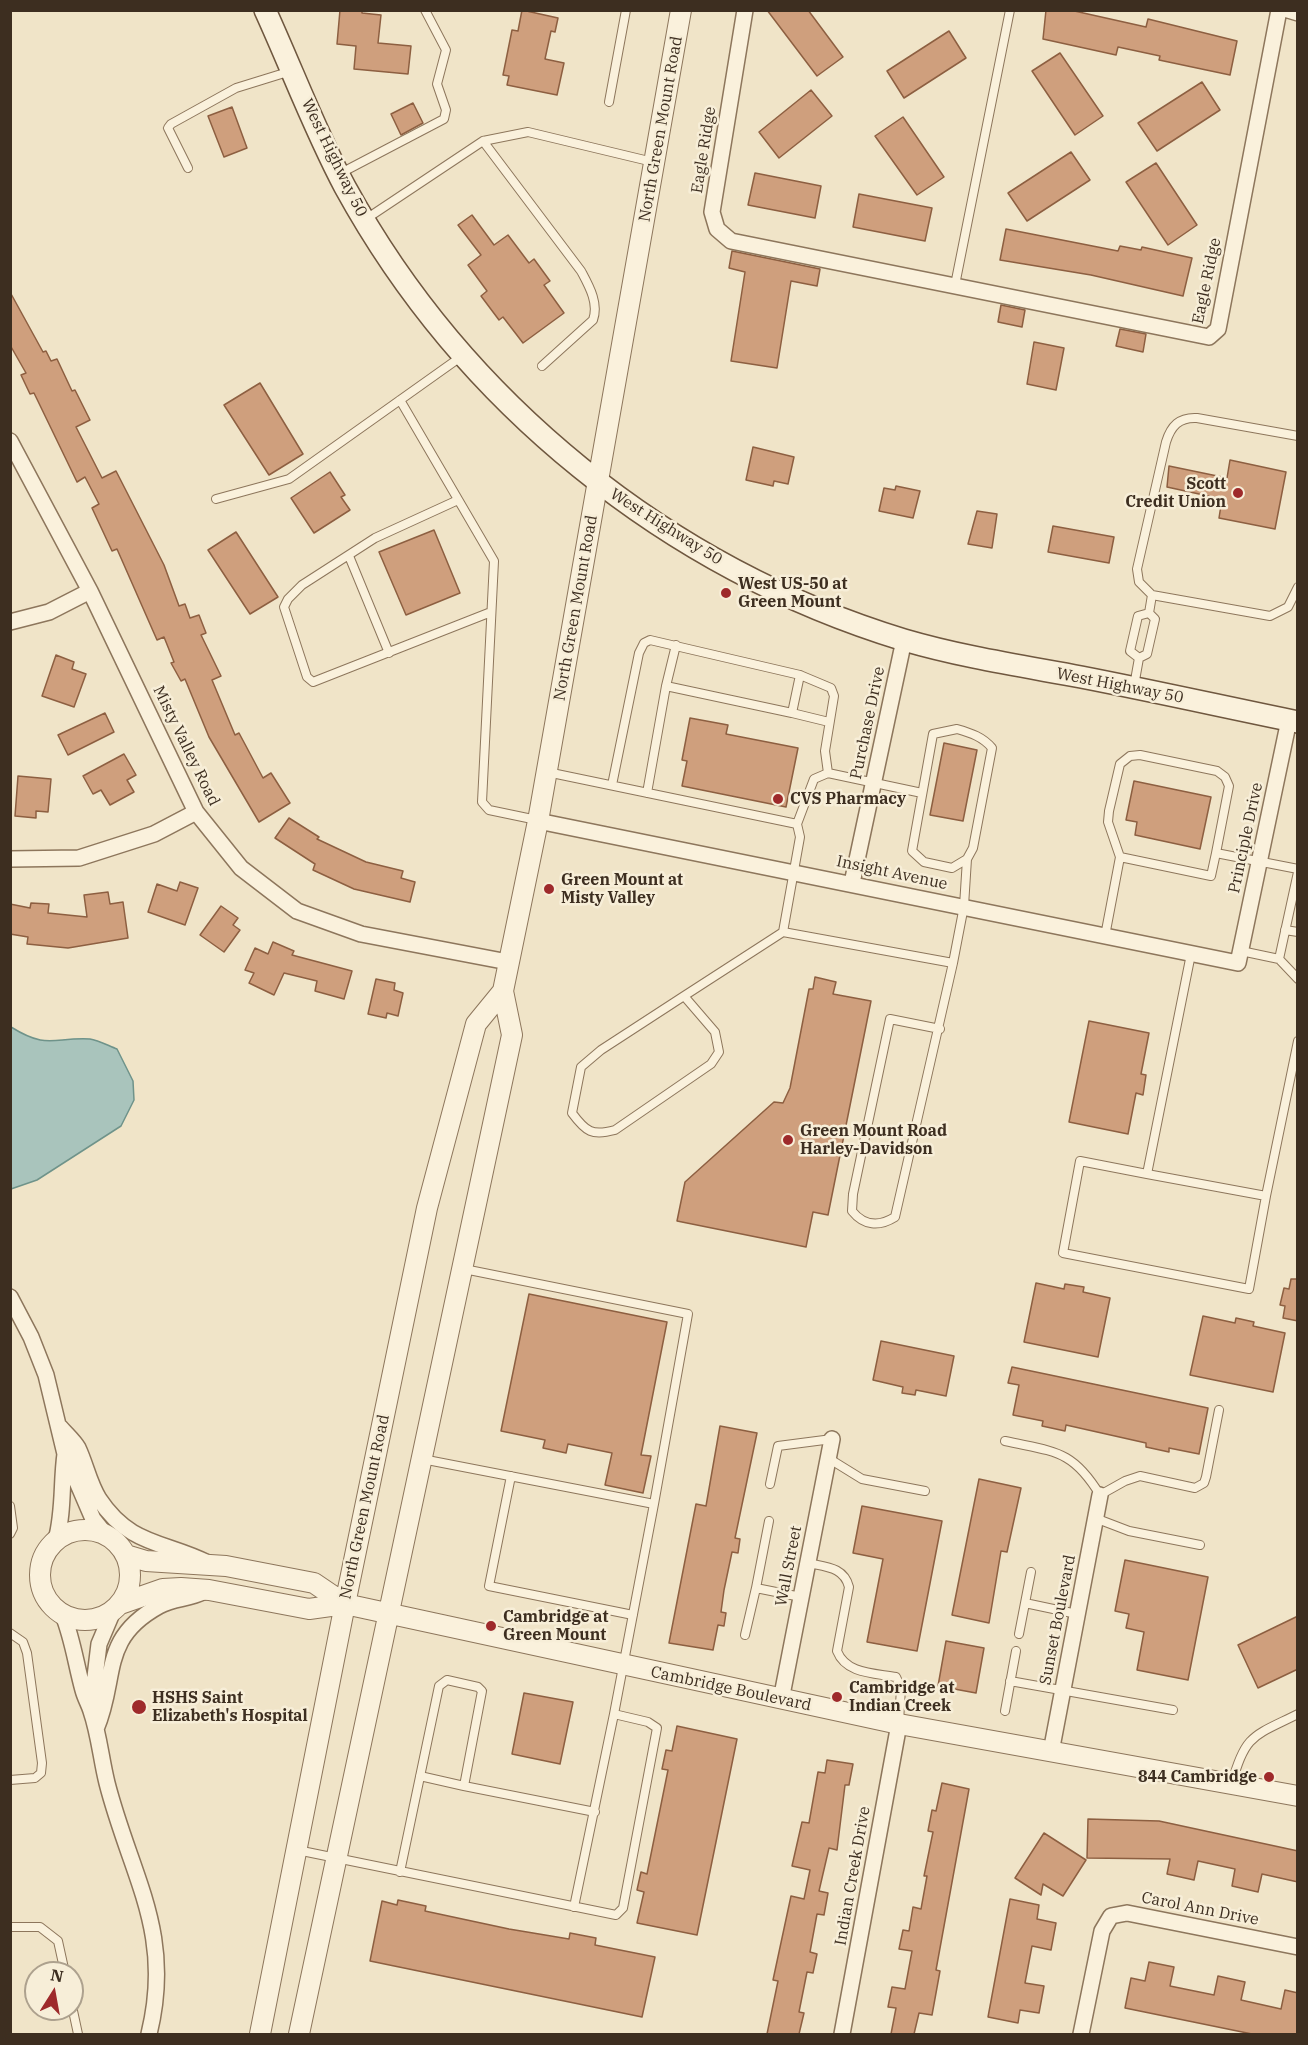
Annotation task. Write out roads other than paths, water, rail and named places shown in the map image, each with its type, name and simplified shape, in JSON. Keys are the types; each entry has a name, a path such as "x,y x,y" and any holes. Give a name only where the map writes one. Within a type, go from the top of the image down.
{"main road":[{"name":"West Highway 50","path":"265,10 339,174 385,254 432,318 483,379 598,484 688,545 743,575 814,607 904,640 972,656 1293,721"}],"street":[{"name":"North Green Mount Road","path":"299,2034 387,1614 464,1269 512,1035 503,991 537,821 681,10"},
{"name":"Eagle Ridge","path":"745,10 712,212 717,229 731,241 1204,337 1214,334 1218,329 1279,10"},
{"path":"1287,10 1298,12"},
{"name":"Misty Valley Road","path":"10,441 90,591 196,812 242,868 297,911 362,934 508,962"},
{"path":"10,622 49,612 90,591"},
{"name":"Purchase Drive","path":"852,883 904,640"},
{"name":"Principle Drive","path":"1240,957 1293,721"},
{"path":"10,859 79,858 154,834 196,812"},
{"name":"Insight Avenue","path":"537,821 852,883 1191,954 1240,957"},
{"name":"North Green Mount Road","path":"260,2034 345,1604 427,1208 476,1024 503,991"},
{"path":"10,1297 31,1337 46,1375 65,1454 93,1519 105,1534"},
{"path":"60,1427 78,1447 90,1483 99,1500 128,1530 146,1542 188,1553 208,1563"},
{"name":"Wall Street","path":"781,1700 832,1439"},
{"path":"56,1540 63,1502 62,1479 65,1454"},
{"name":"Sunset Boulevard","path":"1052,1752 1100,1495"},
{"path":"91,1710 99,1644 117,1608 130,1585 131,1575 126,1555 113,1539 95,1531 75,1531 56,1540 44,1555 39,1575 43,1594 48,1603 63,1616 83,1621 93,1620 117,1608 163,1589 209,1590 309,1609 345,1604"},
{"path":"126,1555 146,1562 208,1563 314,1582 345,1604"},
{"path":"96,1729 106,1706 106,1687 116,1648 126,1633 142,1616 161,1605 209,1590"},
{"name":"Cambridge Boulevard","path":"345,1604 899,1724 1298,1796"},
{"path":"63,1616 78,1658 84,1694 91,1710 108,1785 147,1900 154,1929 158,1975 149,2034"},
{"name":"Indian Creek Drive","path":"842,2034 899,1724"},
{"name":"Carol Ann Drive","path":"1081,2034 1102,1931 1112,1916 1127,1913 1298,1947"}],"lane":[{"path":"339,174 444,119 446,110 437,84 446,50 425,10"},
{"path":"609,102 627,10"},
{"path":"955,285 1010,10"},
{"path":"188,168 168,128 171,124 236,88 292,70"},
{"path":"364,219 483,141 528,132 655,162"},
{"path":"483,141 580,271 590,288 596,311 593,320 542,366"},
{"path":"216,499 289,479 463,356"},
{"path":"400,400 494,561 482,802 489,810 537,821"},
{"path":"1298,436 1188,417 1176,423 1166,442 1137,569 1139,582 1152,595 1270,616 1288,607 1298,587"},
{"path":"458,500 375,538 302,585 285,607 307,677 313,682 491,612"},
{"path":"349,556 389,653"},
{"path":"1149,613 1152,595"},
{"path":"1139,658 1147,654 1155,619 1149,613"},
{"path":"1139,658 1130,651 1138,616 1149,613"},
{"path":"612,785 639,653 644,643 663,641 800,675 831,688 834,696 825,751 828,773"},
{"path":"647,793 666,686 676,645"},
{"path":"1134,688 1139,658"},
{"path":"792,713 800,675"},
{"path":"666,686 829,722"},
{"path":"940,1029 890,1019 852,1194 852,1211 858,1219 875,1225 895,1218 940,1029 954,963 964,906 967,859 973,848 992,748 986,741 957,729 933,734 912,851 924,862 952,868 967,859"},
{"path":"1105,936 1120,857 1108,822 1108,811 1120,764 1130,756 1140,755 1217,771 1225,777 1229,786 1210,876 1120,857"},
{"path":"546,771 797,824"},
{"path":"783,932 800,837 797,824 814,778 828,773 922,793"},
{"path":"1216,853 1298,870 1279,959"},
{"path":"1285,930 1298,932"},
{"path":"684,996 715,1032 719,1053 711,1064 615,1130 598,1134 585,1129 572,1113 581,1067 601,1050 684,996 783,932 954,963"},
{"path":"1147,1174 1191,954"},
{"path":"1240,957 1279,959 1298,979"},
{"path":"1266,1196 1080,1161 1063,1253 1249,1289 1298,1041"},
{"path":"464,1269 688,1314 624,1666 574,1907"},
{"path":"1005,1441 1063,1454 1085,1471 1100,1495 1125,1480 1140,1476 1195,1488 1200,1486 1206,1477 1219,1410"},
{"path":"770,1484 778,1446 832,1439"},
{"path":"828,1458 862,1479 925,1491"},
{"path":"422,1459 654,1504"},
{"path":"511,1476 489,1586 633,1615"},
{"path":"10,1506 13,1528 10,1534"},
{"path":"1095,1518 1129,1531 1200,1545"},
{"path":"745,1635 769,1521"},
{"path":"808,1563 839,1570 846,1577 849,1587 837,1651 841,1661 851,1669 896,1677 901,1688 899,1724"},
{"path":"1019,1634 1031,1572"},
{"path":"756,1588 801,1597"},
{"path":"1025,1603 1077,1614"},
{"path":"10,1633 23,1642 27,1653 42,1763 41,1773 35,1778 10,1780"},
{"path":"1005,1711 1016,1651"},
{"path":"400,1872 440,1686 447,1680 477,1687 482,1691 464,1786"},
{"path":"1010,1681 1173,1710"},
{"path":"297,1850 616,1915 622,1908 657,1728 648,1722 614,1714"},
{"path":"1231,1785 1240,1753 1247,1742 1298,1714"},
{"path":"420,1776 595,1812"},
{"path":"10,1927 40,1927 58,1941 62,1961"}],"water":[{"path":"11,1027 42,1040 90,1039 117,1049 133,1081 134,1100 121,1126 37,1180 11,1189"}],"place":[{"name":"Scott Credit Union","path":"1238,493"},
{"name":"West US-50 at Green Mount","path":"726,593"},
{"name":"CVS Pharmacy","path":"778,799"},
{"name":"Green Mount at Misty Valley","path":"549,889"},
{"name":"Green Mount Road Harley-Davidson","path":"788,1140"},
{"name":"Cambridge at Green Mount","path":"491,1626"},
{"name":"Cambridge at Indian Creek","path":"837,1697"},
{"name":"HSHS Saint Elizabeth's Hospital","path":"139,1707"},
{"name":"844 Cambridge","path":"1269,1777"}]}
